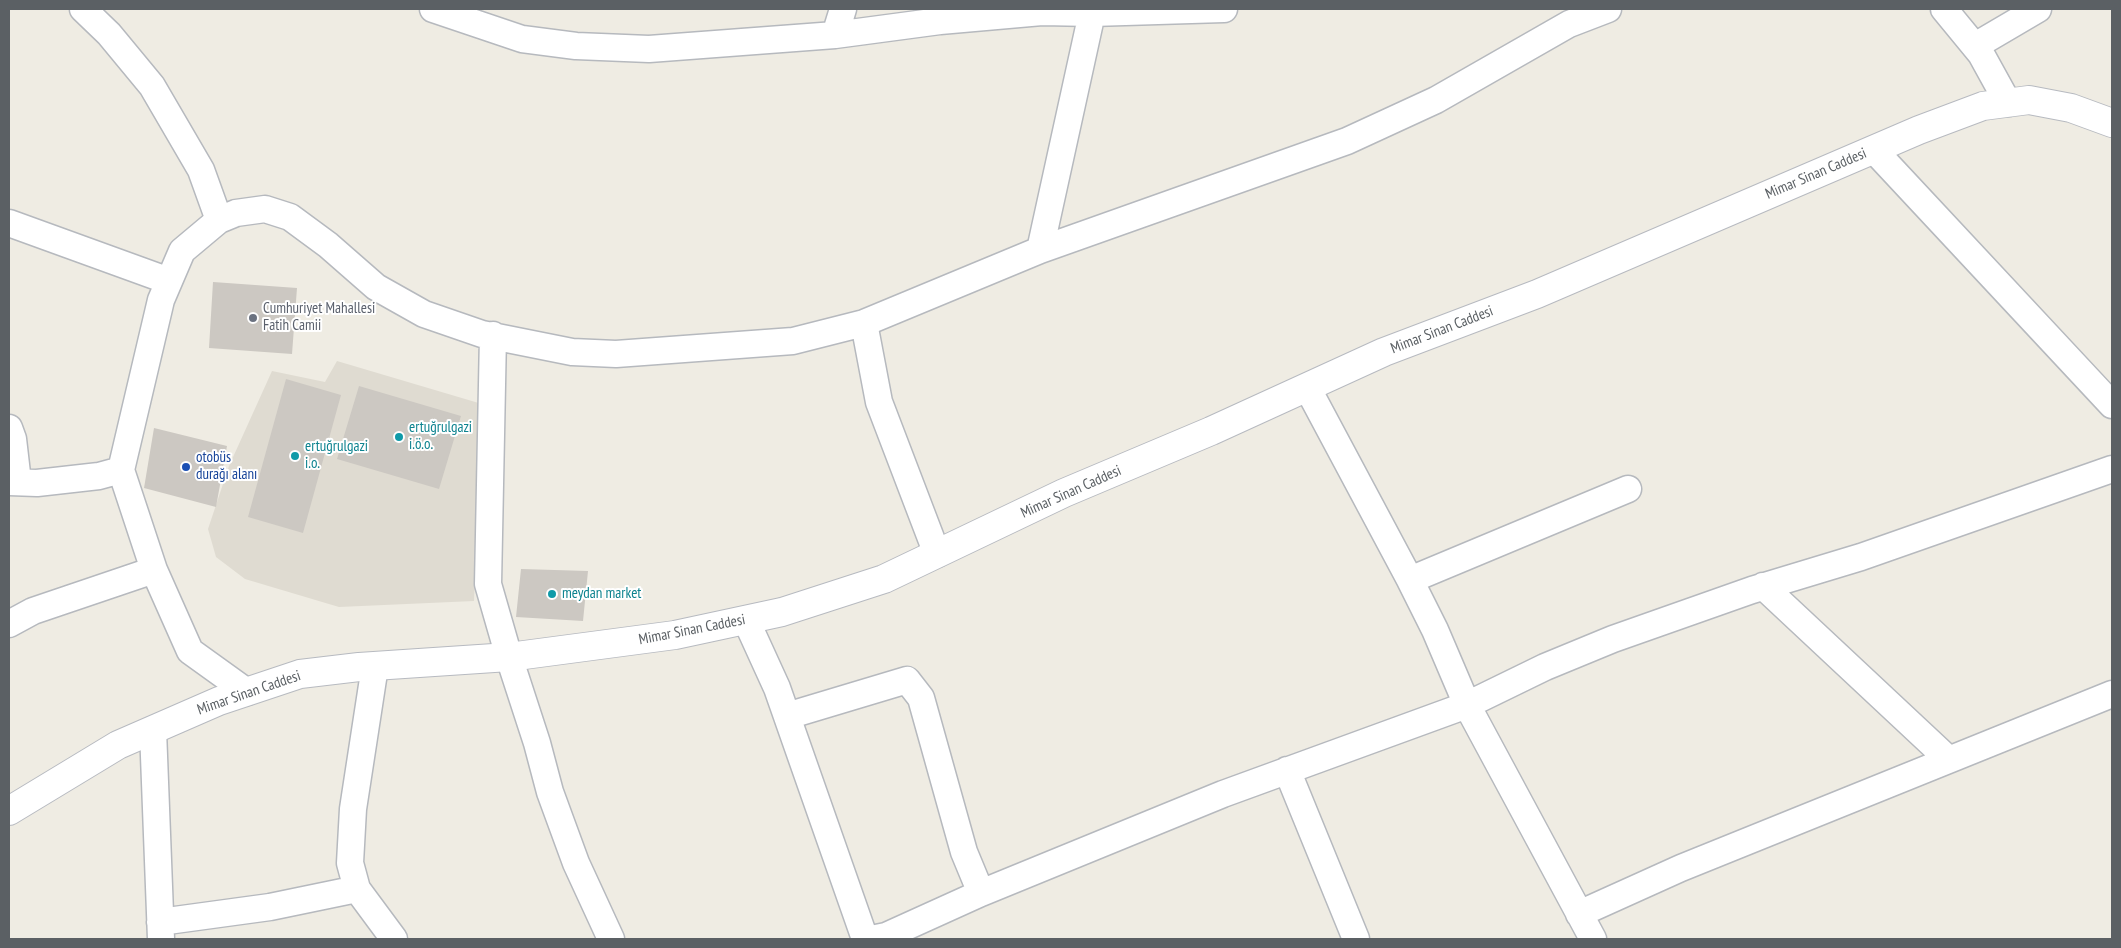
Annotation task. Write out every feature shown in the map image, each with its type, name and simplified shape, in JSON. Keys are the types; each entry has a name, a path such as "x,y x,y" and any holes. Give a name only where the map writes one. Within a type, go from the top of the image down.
{"street":[{"path":"83,9 109,34 152,86 201,170 219,220"},
{"path":"432,9 522,39 576,46 649,49 835,36 940,21 1033,13 1224,9"},
{"path":"835,36 843,9"},
{"path":"247,692 190,651 154,570 121,470 161,300 182,251 219,220 236,213 265,209 290,217 384,291 424,314 493,336 572,352 616,354 793,341 864,323 1040,250 1346,141 1436,100 1568,24 1608,9"},
{"path":"1944,9 1975,46 2008,103"},
{"path":"1975,46 2038,9"},
{"path":"1040,250 1092,13"},
{"name":"Mimar Sinan Caddesi","path":"9,811 118,745 247,692 300,674 375,666 509,657 675,635 782,612 884,579 1064,493 1384,352 1537,294 1874,150 1983,106 2029,100 2071,108 2112,123"},
{"path":"1874,150 2112,405"},
{"path":"9,223 169,281"},
{"path":"864,323 879,402 937,554"},
{"path":"493,336 488,584 509,657 538,742 550,792 576,863 612,939"},
{"path":"1307,387 1410,580 1435,630 1467,705 1593,939"},
{"path":"9,428 13,439 13,482 37,482 99,476 121,470"},
{"path":"871,939 886,936 981,894 1222,794 1467,705 1545,667 1612,639 1763,586 1870,554 2112,469"},
{"path":"1410,580 1628,489"},
{"path":"9,624 33,611 154,570"},
{"path":"1763,586 1948,759"},
{"path":"746,620 777,688 865,939"},
{"path":"375,666 353,809 350,863 357,889 394,939"},
{"path":"787,716 907,680 921,698 964,852 981,894"},
{"path":"1580,914 1681,868 2112,694"},
{"path":"153,730 160,930 357,889"},
{"path":"1287,770 1356,939"}],"shaded area":[{"path":"337,361 482,404 474,601 339,607 245,579 216,557 208,529 229,466 272,371 325,382"}],"building":[{"name":"Cumhuriyet Mahallesi Fatih Camii","path":"213,282 297,288 292,354 209,348"},
{"name":"ertuğrulgazi i.o.","path":"286,379 341,395 303,533 248,517"},
{"name":"ertuğrulgazi i.ö.o.","path":"359,386 461,416 439,489 337,459"},
{"name":"otobüs durağı alanı","path":"154,428 227,446 216,507 144,488"},
{"name":"meydan market","path":"521,569 588,571 583,621 516,617"}],"place":[{"name":"Cumhuriyet Mahallesi Fatih Camii","path":"253,318"},
{"name":"ertuğrulgazi i.ö.o.","path":"399,437"},
{"name":"ertuğrulgazi i.o.","path":"295,456"},
{"name":"otobüs durağı alanı","path":"186,467"},
{"name":"meydan market","path":"552,594"}]}
